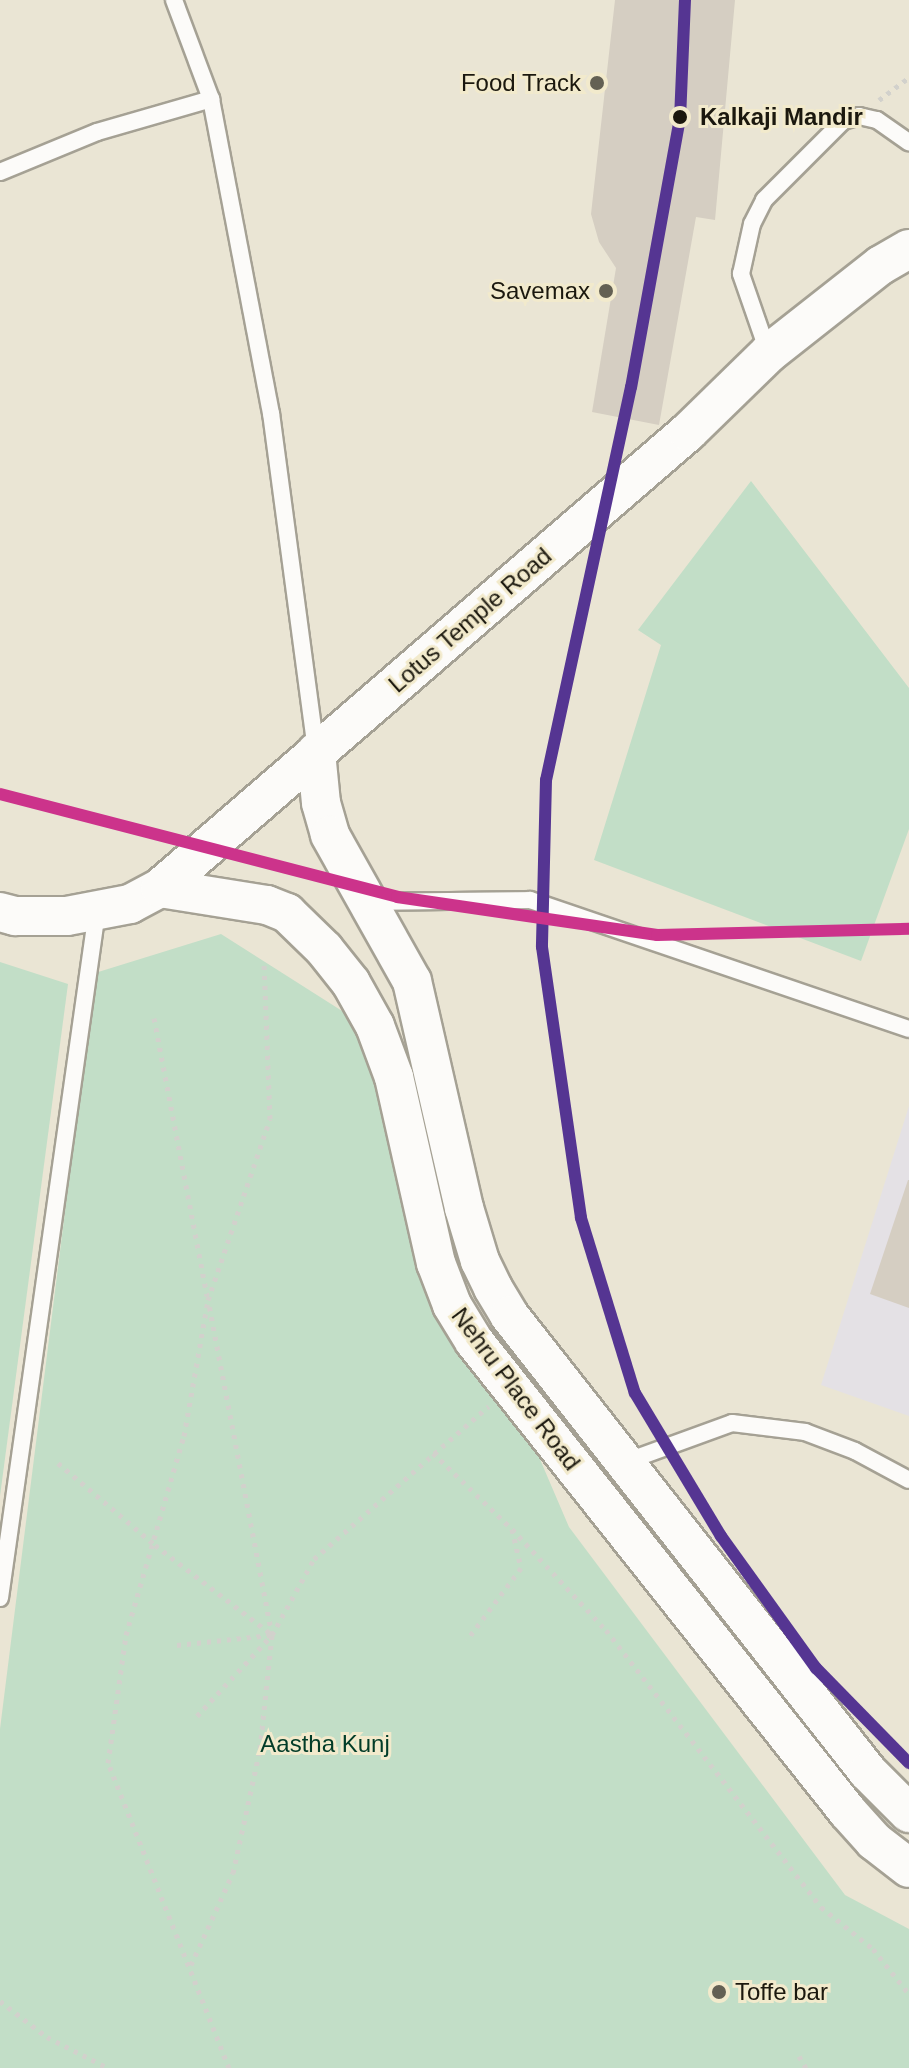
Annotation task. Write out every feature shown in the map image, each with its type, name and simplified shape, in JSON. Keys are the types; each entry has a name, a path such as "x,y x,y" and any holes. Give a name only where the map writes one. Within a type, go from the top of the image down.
{"street":[{"name":"Lotus Temple Road","path":"0,912 15,916 67,916 130,904 160,888 688,432 769,353 881,265 909,249"},
{"name":"Nehru Place Road","path":"316,752 321,803 330,835 412,981 464,1208 480,1261 509,1315 868,1772 909,1813"},
{"name":"Nehru Place Road","path":"160,888 267,905 287,913 324,949 351,983 375,1026 394,1077 436,1263 452,1305 474,1341 848,1812 874,1841 909,1868"}],"lane":[{"path":"174,0 211,99 271,413 316,752"},
{"path":"0,172 97,132 211,99"},
{"path":"769,353 741,274 752,224 764,200 843,121 859,116 877,120 909,142"},
{"path":"365,902 530,900 909,1029"},
{"path":"0,1598 97,911"},
{"path":"625,1462 732,1423 805,1432 855,1451 909,1480"}],"path":[{"path":"859,116 909,77"},
{"path":"229,2068 108,1763 126,1635 155,1545 184,1436 208,1300 270,1119 264,962"},
{"path":"154,1018 272,1635 260,1749 233,1873 191,1966"},
{"path":"197,1716 272,1635 314,1559 510,1387"},
{"path":"433,1453 512,1529 606,1630 821,1907 873,1949 909,1994"},
{"path":"58,1463 155,1545 272,1635"},
{"path":"467,1640 521,1568 512,1529"},
{"path":"177,1645 272,1635"},
{"path":"0,2001 47,2037 108,2068"},
{"path":"799,2056 806,2068"}],"shaded area":[{"path":"909,1106 909,1416 821,1385"}],"green space":[{"path":"751,481 909,688 909,829 861,961 594,860 661,645 638,630"},
{"name":"Aastha Kunj","path":"221,934 350,1016 569,1527 845,1895 909,1929 909,2068 0,2068 0,1729 95,973"},
{"path":"0,962 68,984 0,1496"}],"building":[{"path":"615,0 735,0 715,220 696,217 659,425 592,412 616,268 599,242 591,214"},
{"path":"909,1180 909,1308 870,1294"}],"transit line":[{"path":"685,0 680,118 631,387 546,780 542,947 581,1218 635,1393 721,1536 816,1668 909,1763"},
{"path":"0,794 397,897 657,935 909,929"}],"place":[{"name":"Food Track","path":"597,83"},
{"name":"Kalkaji Mandir","path":"680,117"},
{"name":"Savemax","path":"606,291"},
{"name":"Toffe bar","path":"719,1992"}]}
